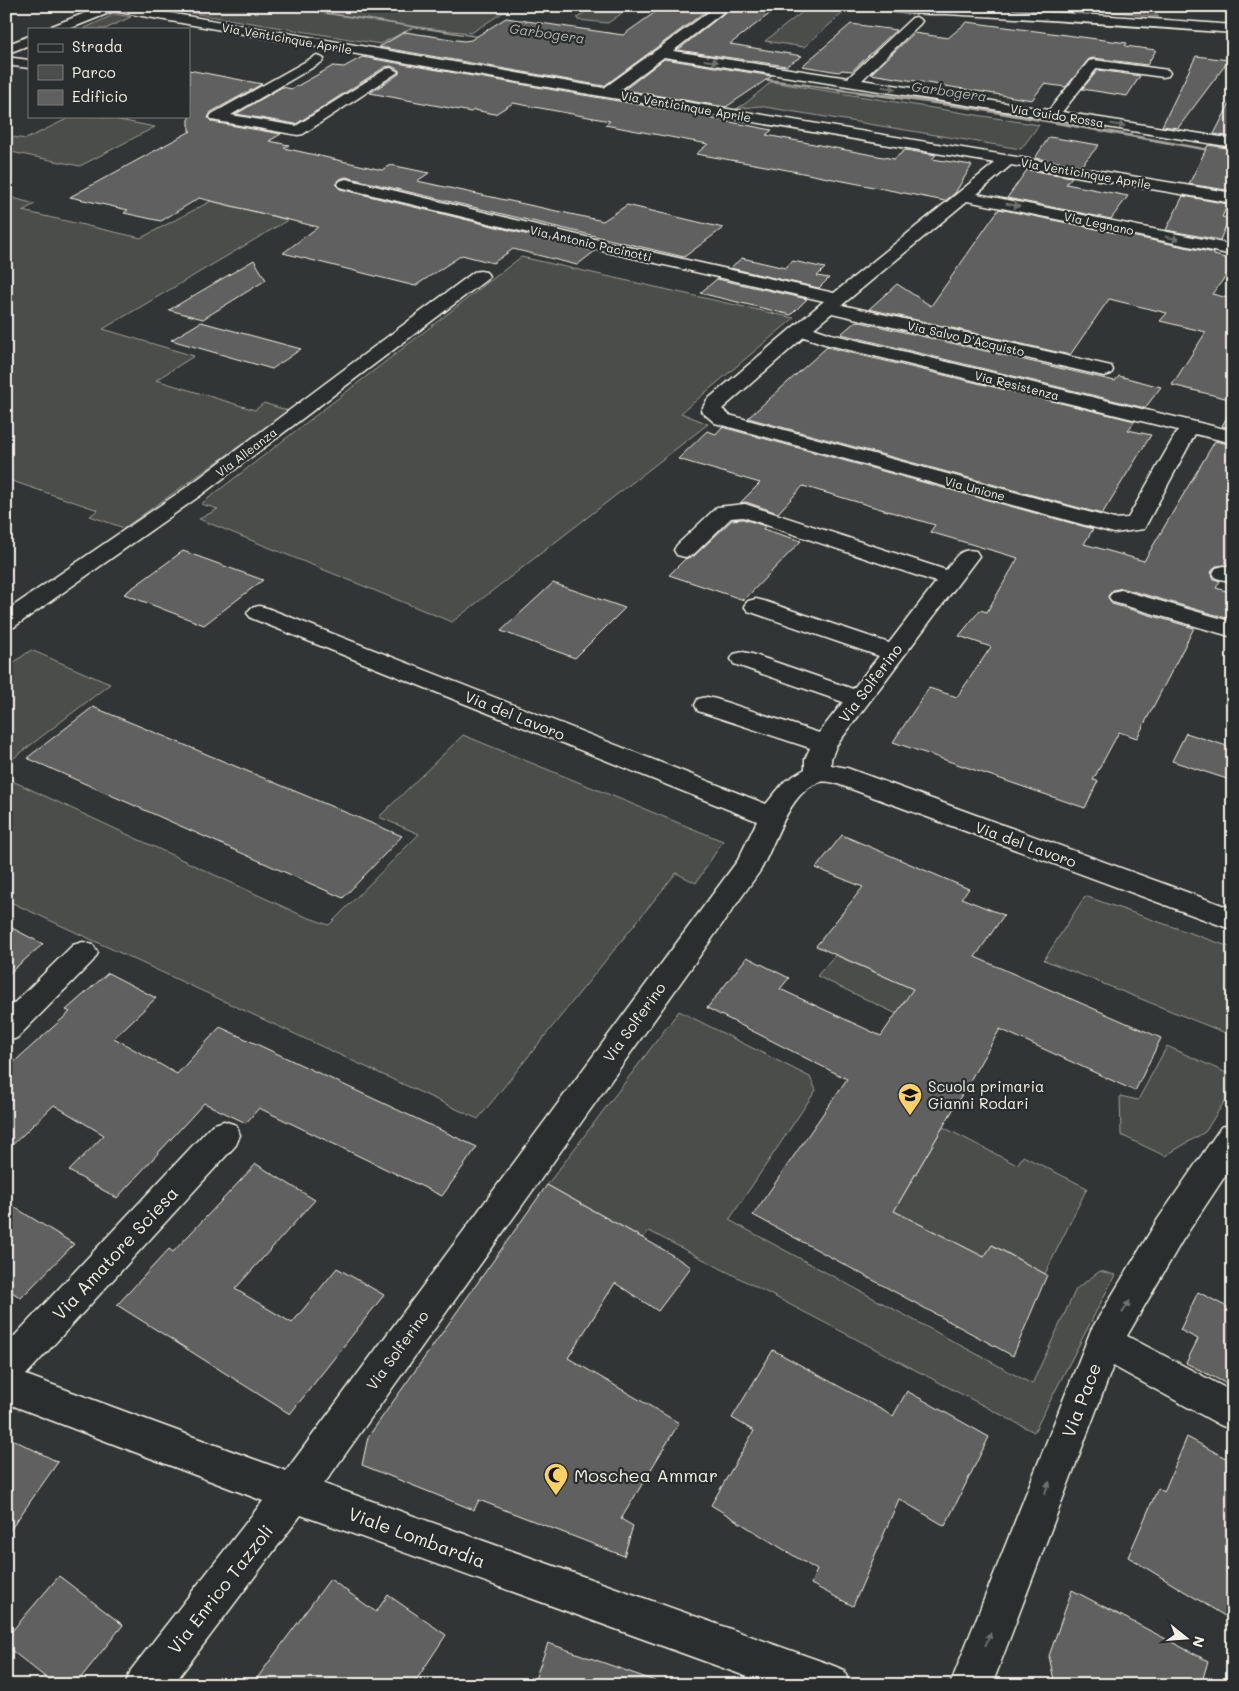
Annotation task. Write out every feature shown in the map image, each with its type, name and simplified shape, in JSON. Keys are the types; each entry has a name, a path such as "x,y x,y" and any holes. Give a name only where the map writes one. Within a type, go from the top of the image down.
{"street":[{"path":"608,92 725,6"},
{"path":"881,6 1048,15 1233,29"},
{"path":"59,28 84,18 120,8"},
{"name":"Via Venticinque Aprile","path":"120,8 257,40 340,47 1233,198"},
{"path":"1177,11 1202,27"},
{"path":"852,82 916,21"},
{"path":"6,50 28,40"},
{"path":"276,49 309,44"},
{"path":"340,47 322,60 217,117 298,131 411,60"},
{"name":"Via Guido Rossa","path":"654,60 852,82 1233,143"},
{"path":"6,61 28,64"},
{"path":"1053,114 1094,64 1162,73"},
{"path":"372,69 391,72"},
{"path":"802,330 832,303 1008,160"},
{"name":"Via Antonio Pacinotti","path":"346,184 832,303"},
{"name":"Via Legnano","path":"965,196 1233,250"},
{"name":"Via Alleanza","path":"6,622 194,492 480,276"},
{"name":"Via Salvo D'Acquisto","path":"832,303 1104,370"},
{"name":"Via Unione","path":"802,330 714,404 711,411 722,419 1114,526 1136,524 1189,427"},
{"name":"Via Resistenza","path":"802,330 825,338 1233,437"},
{"name":"Via Solferino","path":"294,1493 750,864 772,816 798,783 807,776 821,759 859,699 959,567 746,510 725,512 685,550"},
{"path":"1121,597 1233,630"},
{"path":"756,606 893,653"},
{"name":"Via del Lavoro","path":"259,613 772,816"},
{"path":"743,659 859,699"},
{"name":"Via del Lavoro","path":"707,705 821,759 838,774 1233,920"},
{"path":"6,1030 83,954"},
{"name":"Via Amatore Sciesa","path":"6,1371 224,1135"},
{"name":"Via Pace","path":"971,1685 1104,1342 1170,1230 1229,1150"},
{"path":"1104,1342 1233,1412"},
{"name":"Viale Lombardia","path":"6,1386 294,1493 828,1685"},
{"name":"Via Enrico Tazzoli","path":"146,1685 294,1493"}],"green space":[{"path":"140,6 513,6 471,33 414,27 380,44 185,12 176,15"},
{"path":"594,6 632,6 608,23 578,20 577,18"},
{"path":"1067,6 1142,6 1159,17 1072,7"},
{"path":"809,7 844,12 804,47 765,41"},
{"path":"115,14 131,17 107,28 85,28"},
{"path":"771,82 1039,125 1021,149 759,106 736,109"},
{"path":"69,118 109,118 155,127 80,166 6,151 6,136 26,139"},
{"path":"6,196 35,204 22,211 141,238 211,201 288,220 103,329 194,356 156,380 255,410 264,403 289,411 124,528 90,516 98,510 6,479"},
{"path":"521,257 794,318 681,413 708,424 452,622 199,519 218,509 201,504"},
{"path":"31,650 110,684 6,764 6,668"},
{"path":"463,735 723,841 696,883 676,873 478,1119 6,900 6,778 301,915 329,925 419,834 379,817"},
{"path":"1085,896 1233,948 1233,1036 1044,960"},
{"path":"835,955 939,1000 920,1025 817,976"},
{"path":"679,1011 810,1077 816,1090 729,1220 1032,1384 1076,1289 1100,1271 1115,1275 1034,1432 649,1231 643,1238 547,1185"},
{"path":"1167,1046 1233,1076 1233,1088 1205,1132 1165,1156 1121,1135 1120,1096 1138,1100"},
{"path":"943,1127 1017,1165 1023,1156 1087,1188 1045,1274 993,1245 984,1257 894,1211"}],"building":[{"path":"664,6 713,6 604,86 379,47 405,32 464,41 471,40 506,18 623,35"},
{"path":"733,6 780,6 730,44 802,56 786,66 678,50"},
{"path":"967,22 1127,43 1125,46 1156,50 1147,65 1094,58 1089,59 1066,87 1044,84 1032,100 871,74 914,33 948,38"},
{"path":"851,24 896,30 852,71 842,70 839,72 802,66"},
{"path":"1196,56 1229,60 1178,128 1162,126"},
{"path":"362,57 711,117 709,118 772,130 766,135 894,159 905,150 936,155 932,159 972,165 955,193 945,201 696,154 708,144 605,125 610,121 513,103 495,114 474,110 471,112 370,93 399,74 399,70 391,66 385,67 296,124 236,114 282,87 292,89 333,66 344,67"},
{"path":"664,59 772,76 726,107 624,90"},
{"path":"190,70 262,84 211,112 208,118 212,122 281,134 269,141 289,145 284,148 382,170 391,165 429,173 417,181 603,221 627,205 723,228 684,257 346,177 339,179 336,185 340,189 595,251 577,265 513,249 493,263 462,255 415,286 283,253 318,227 199,198 161,221 124,213 128,210 70,197 191,131 189,131"},
{"path":"1098,70 1140,76 1127,96 1082,89"},
{"path":"1233,97 1233,137 1214,134"},
{"path":"1049,137 1099,145 1081,166 1035,158"},
{"path":"1208,145 1233,149 1233,191 1189,184"},
{"path":"1027,170 1072,177 1066,184 1128,196 1111,219 1007,198"},
{"path":"1183,196 1228,204 1222,217 1229,218 1220,240 1166,230"},
{"path":"999,209 1214,253 1214,255 1233,260 1233,267 1212,294 1228,298 1233,290 1233,400 1172,385 1206,332 1160,321 1167,313 1109,299 1070,355 869,309 897,284 931,306"},
{"path":"742,258 785,268 793,261 825,268 817,276 829,278 819,288 730,268"},
{"path":"254,260 266,280 203,319 169,310"},
{"path":"717,279 807,299 791,315 700,293"},
{"path":"856,321 1115,381 1119,376 1161,387 1145,408 841,334"},
{"path":"201,322 301,349 272,369 171,340"},
{"path":"827,347 1135,421 1128,430 1151,435 1102,514 748,418"},
{"path":"1233,406 1233,429 1222,426"},
{"path":"722,427 1093,529 1084,544 1144,561 1215,441 1233,445 1233,554 1227,565 1216,566 1211,572 1214,579 1220,581 1216,588 1233,593 1233,620 1122,588 1113,590 1108,596 1112,604 1194,628 1137,738 1119,732 1093,780 1098,781 1085,808 893,742 929,688 957,697 991,647 959,636 980,610 987,612 1018,558 930,532 935,525 803,486 778,513 746,502 740,503 760,483 678,459 707,431 716,434"},
{"path":"743,519 765,526 763,529 801,541 744,600 669,575 685,559 694,556 732,520"},
{"path":"183,551 263,580 204,625 124,594"},
{"path":"553,583 625,608 575,658 501,631"},
{"path":"93,707 402,836 343,898 27,758"},
{"path":"1186,733 1233,748 1233,781 1172,761"},
{"path":"842,835 969,889 961,898 1004,915 975,957 1161,1038 1135,1091 1000,1029 894,1211 984,1257 992,1245 1047,1275 1013,1356 753,1215 847,1079 707,1008 747,957 789,978 780,989 881,1036 913,989 816,946 863,887 816,868"},
{"path":"6,925 43,944 6,976"},
{"path":"108,973 156,998 114,1038 177,1074 220,1027 477,1147 442,1196 259,1108 246,1123 204,1103 117,1198 69,1171 104,1135 54,1105 6,1151 6,1069 70,1012 66,1010"},
{"path":"256,1164 315,1200 235,1289 292,1323 337,1268 384,1295 290,1414 117,1305 169,1249 173,1252"},
{"path":"547,1185 691,1267 658,1311 615,1283 568,1358 679,1423 621,1519 633,1526 624,1556 479,1500 474,1510 362,1465 368,1437"},
{"path":"6,1202 74,1244 21,1298 6,1288"},
{"path":"1198,1292 1233,1310 1233,1387 1186,1363 1198,1339 1180,1330"},
{"path":"773,1350 893,1416 907,1391 989,1437 945,1526 899,1499 853,1606 811,1584 817,1570 711,1505 754,1431 732,1418"},
{"path":"6,1436 58,1462 6,1536"},
{"path":"1187,1437 1233,1462 1233,1621 1128,1557 1158,1488 1164,1492"},
{"path":"59,1576 123,1625 75,1685 55,1685 6,1646 6,1638"},
{"path":"330,1579 376,1612 388,1595 446,1635 413,1685 252,1685"},
{"path":"1072,1590 1208,1661 1201,1685 1055,1685 1049,1656"},
{"path":"548,1643 655,1681 654,1685 533,1685"}],"waterway":[{"name":"Garbogera","path":"276,6 489,38"},
{"name":"Garbogera","path":"755,78 976,108 1219,151"}],"place":[{"name":"Scuola primaria Gianni Rodari","path":"910,1116"},
{"name":"Moschea Ammar","path":"556,1496"}]}
